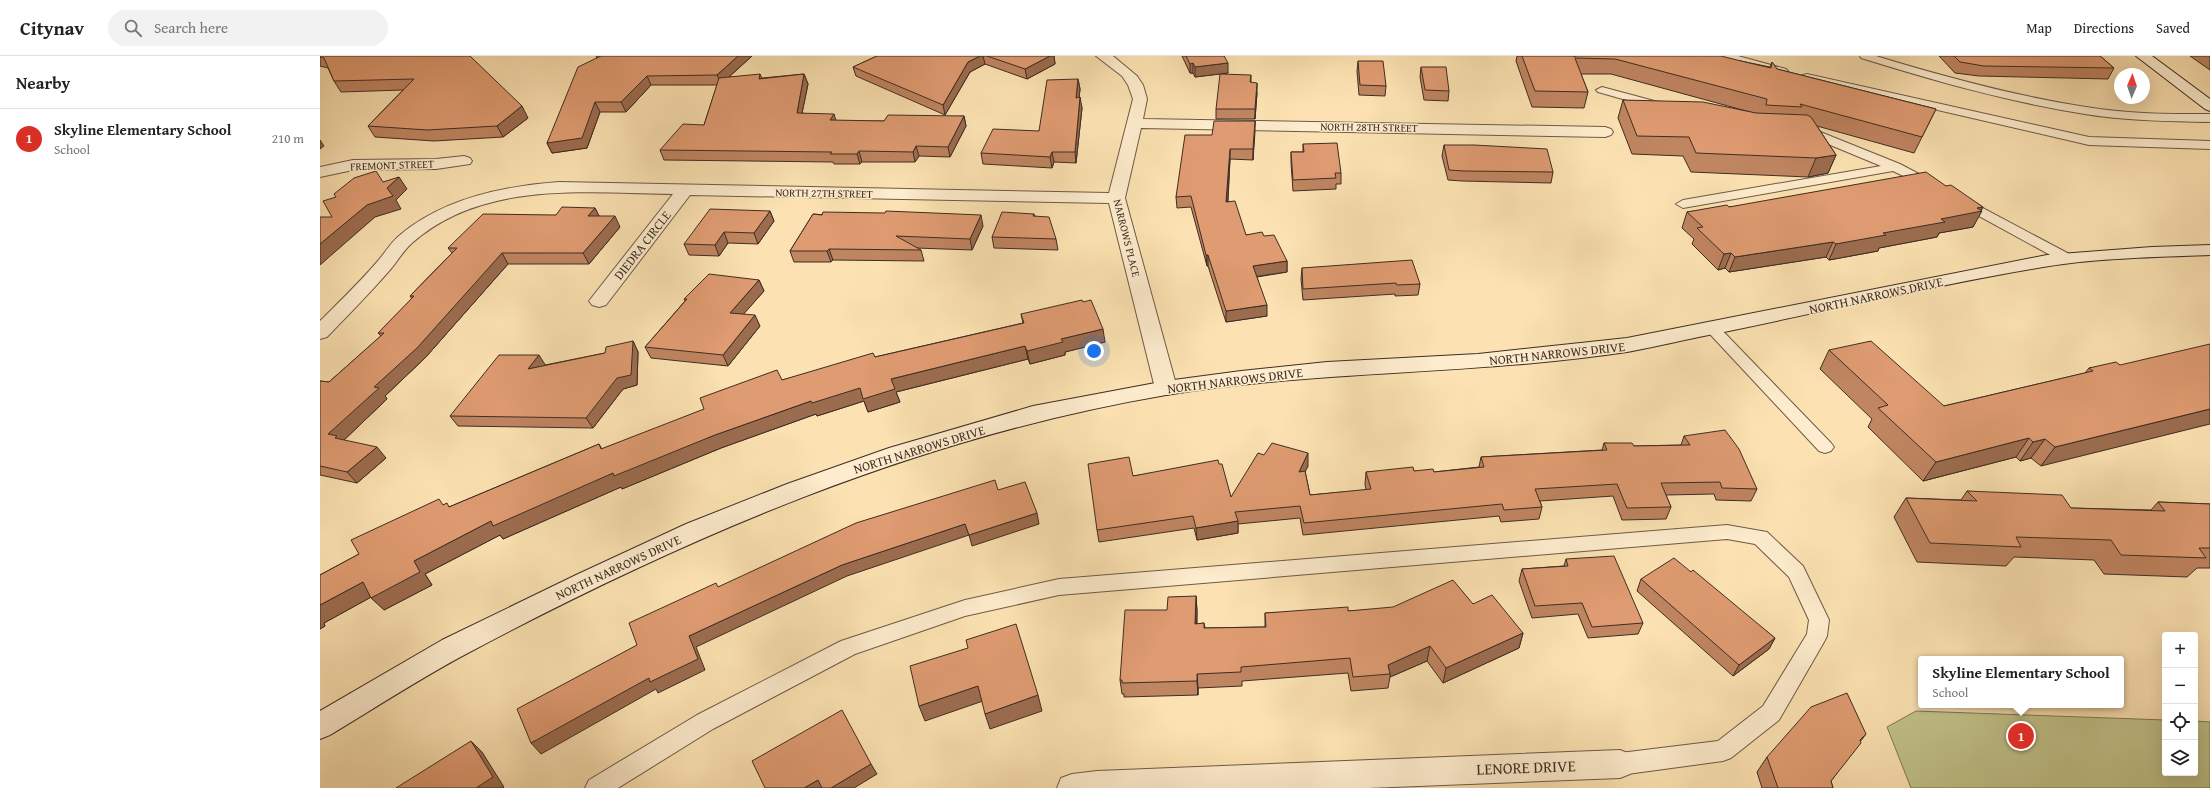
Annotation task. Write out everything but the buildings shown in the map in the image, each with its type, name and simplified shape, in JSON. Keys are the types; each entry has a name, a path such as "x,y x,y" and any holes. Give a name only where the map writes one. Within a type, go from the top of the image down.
{"street":[{"name":"NARROWS PLACE","path":"1103,56 1126,72 1138,88 1140,99 1116,198 1166,388"},
{"path":"2143,56 2210,106"},
{"name":"NORTH 28TH STREET","path":"1134,123 1605,132"},
{"name":"FREMONT STREET","path":"320,172 353,165 436,164 464,161"},
{"name":"NORTH 27TH STREET","path":"320,333 380,270 406,238 446,214 469,204 490,197 533,188 1116,198"},
{"name":"DIEDRA CIRCLE","path":"598,301 685,190"},
{"name":"NORTH NARROWS DRIVE","path":"320,726 452,648 585,582 694,531 795,490 897,454 1033,414 1166,388 1327,369 1478,361 1627,346 1934,282 2047,261 2152,252 2210,250"},
{"name":"LENORE DRIVE","path":"1072,788 1105,785 1620,764"}],"lane":[{"path":"1726,56 1795,75 2089,141 2210,145"},
{"path":"1865,56 1950,80 2059,106 2125,115 2210,118"},
{"path":"1602,90 1675,109"},
{"path":"1789,127 1803,129 1896,167 2068,259"},
{"path":"1683,204 1896,167"},
{"path":"1712,328 1825,447"},
{"path":"597,788 705,722 848,647 965,608 1059,587 1727,532 1760,537 1796,572 1819,620 1817,636 1772,713 1723,751 1620,764"}],"green space":[{"path":"1916,711 2162,720 2162,776 2198,776 2198,721 2210,722 2210,788 1911,788 1887,727"}],"place":[{"name":"Skyline Elementary School","path":"2021,736"}]}
